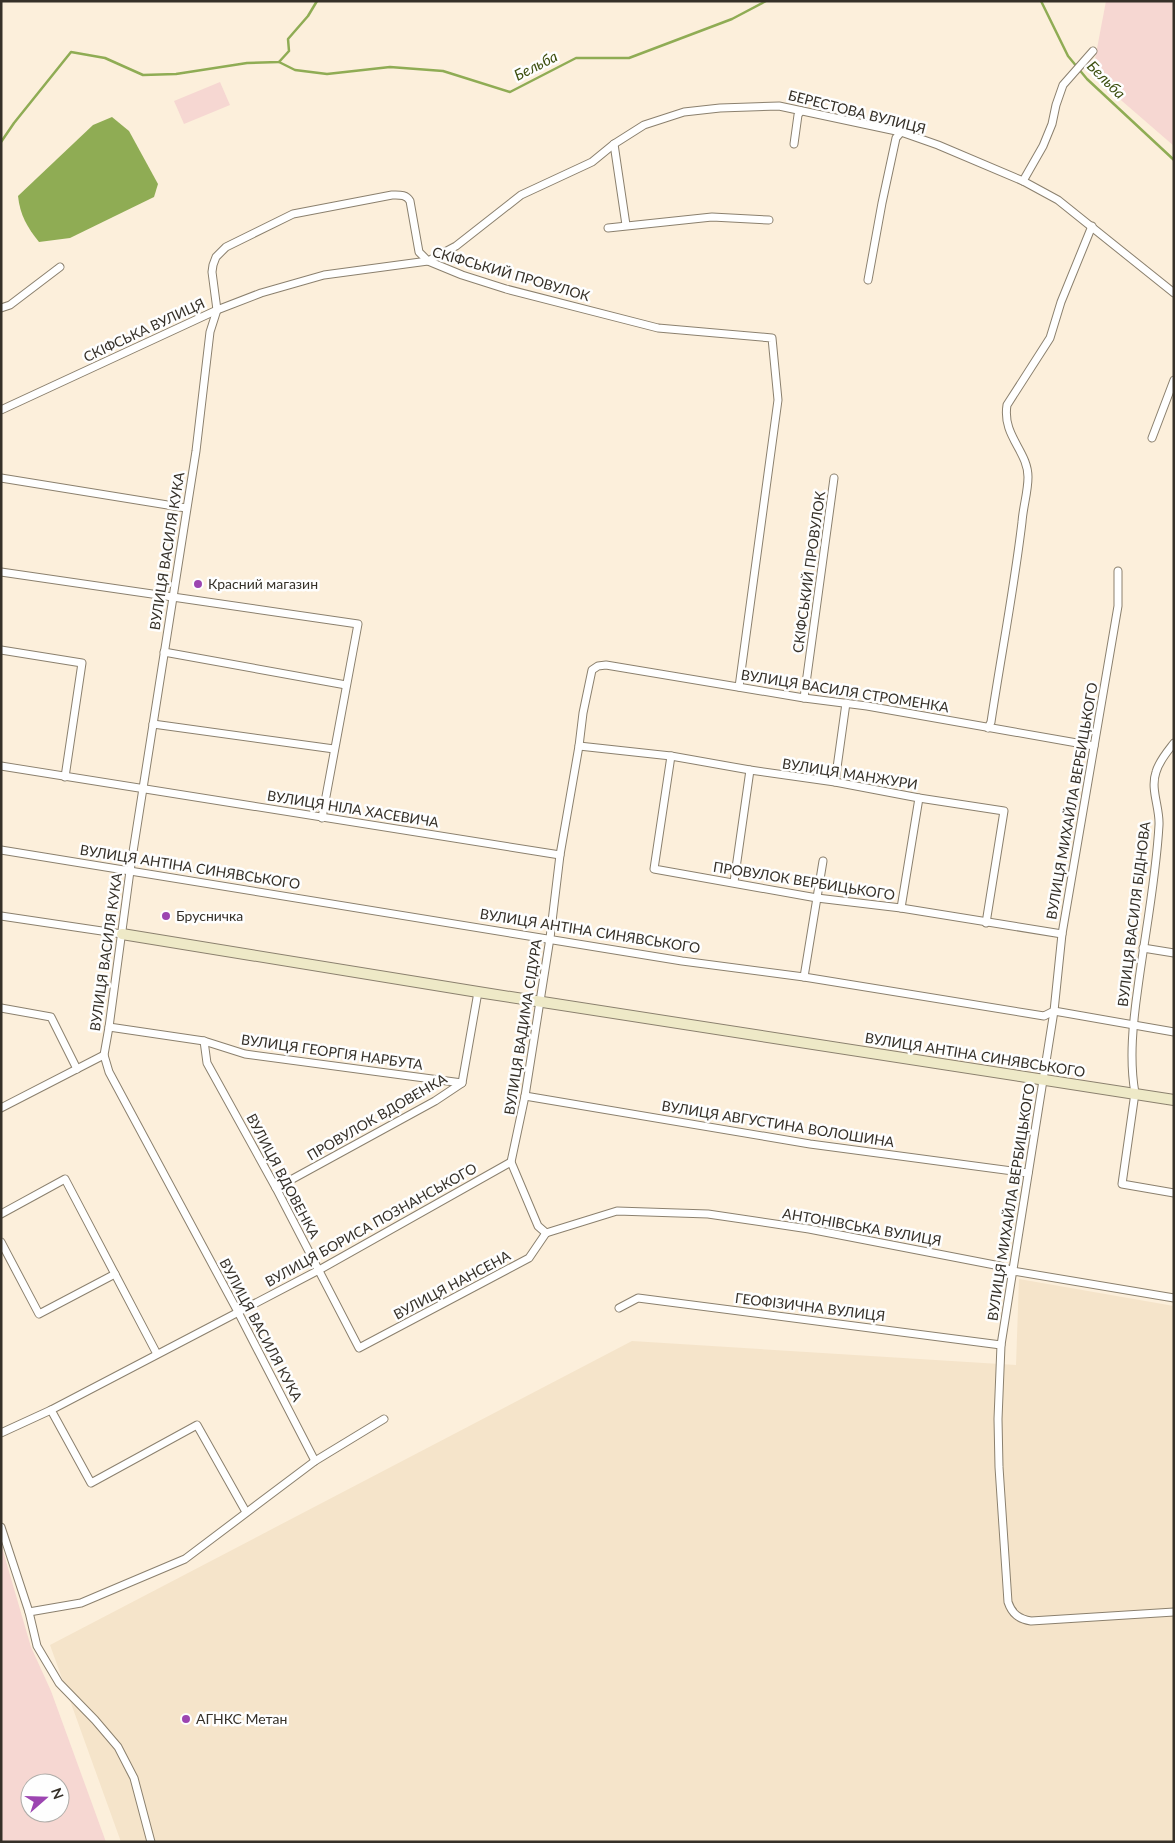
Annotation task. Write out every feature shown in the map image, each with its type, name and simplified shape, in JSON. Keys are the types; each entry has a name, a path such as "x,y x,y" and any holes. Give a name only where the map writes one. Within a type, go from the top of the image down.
{"street":[{"path":"1024,181 1043,146 1052,124 1063,85 1093,51"},
{"name":"БЕРЕСТОВА ВУЛИЦЯ","path":"428,261 456,246 521,195 592,162 614,144 644,125 684,112 720,108 779,106 901,132 938,144 1024,181 1058,200 1092,226"},
{"path":"794,144 798,115 801,111"},
{"path":"868,280 896,138 901,132"},
{"path":"614,144 626,225"},
{"name":"СКІФСЬКА ВУЛИЦЯ","path":"1,410 217,310 212,272 216,257 226,247 293,214 392,195 404,195 410,201 420,252 428,261"},
{"path":"608,228 712,217 768,220"},
{"path":"988,728 991,722 1019,551 1028,478 1025,462 1010,433 1006,415 1007,405 1050,338 1061,302 1092,226 1174,293"},
{"name":"СКІФСЬКИЙ ПРОВУЛОК","path":"217,310 261,292 324,275 428,261 462,275 506,289 658,328 772,338 778,400 739,687"},
{"path":"1,308 10,305 60,267"},
{"name":"ВУЛИЦЯ ВАСИЛЯ КУКА","path":"217,310 210,332 200,422 174,597 142,789 110,1026 104,1055 109,1072 238,1312 315,1461"},
{"path":"1152,438 1174,380"},
{"path":"1,478 186,508"},
{"name":"СКІФСЬКИЙ ПРОВУЛОК","path":"804,698 834,478"},
{"name":"ВУЛИЦЯ МИХАЙЛА ВЕРБИЦЬКОГО","path":"1118,571 1118,606 1062,934 1054,1011 1001,1345 998,1419 999,1467 1008,1602 1015,1615 1023,1620 1031,1621 1174,1612"},
{"path":"1,572 358,624 322,818"},
{"path":"1,650 82,663 65,776"},
{"path":"164,652 346,684"},
{"name":"ВУЛИЦЯ ВАСИЛЯ СТРОМЕНКА","path":"592,670 598,666 606,666 846,703 1094,746"},
{"name":"ВУЛИЦЯ ВАДИМА СІДУРА","path":"511,1162 525,1096 550,938 560,856 583,713 592,670"},
{"path":"835,782 846,703"},
{"path":"153,724 334,749"},
{"name":"ВУЛИЦЯ ВАСИЛЯ БІДНОВА","path":"1174,744 1162,758 1155,773 1154,786 1159,823 1133,1025 1132,1078 1135,1094 1122,1184 1174,1193"},
{"name":"ВУЛИЦЯ МАНЖУРИ","path":"579,746 671,756 1004,811 986,923"},
{"name":"ПРОВУЛОК ВЕРБИЦЬКОГО","path":"671,756 654,869 817,898 901,908 1062,934"},
{"name":"ВУЛИЦЯ НІЛА ХАСЕВИЧА","path":"1,766 560,856"},
{"path":"734,882 750,770"},
{"path":"901,908 918,798"},
{"name":"ВУЛИЦЯ АНТІНА СИНЯВСЬКОГО","path":"1,850 682,961 804,977 1044,1016 1054,1011 1174,1032"},
{"path":"804,977 823,861"},
{"name":"ВУЛИЦЯ АНТІНА СИНЯВСЬКОГО","path":"1,916 1174,1100"},
{"path":"1143,948 1174,953"},
{"name":"ПРОВУЛОК ВДОВЕНКА","path":"276,1188 435,1101 462,1083 478,992"},
{"path":"1,1008 51,1017 77,1068"},
{"name":"ВУЛИЦЯ ГЕОРГІЯ НАРБУТА","path":"110,1026 204,1042 245,1054 462,1083"},
{"name":"ВУЛИЦЯ ВДОВЕНКА","path":"204,1042 207,1063 276,1188 358,1348"},
{"path":"1,1108 104,1055"},
{"name":"ВУЛИЦЯ АВГУСТИНА ВОЛОШИНА","path":"525,1096 810,1144 1028,1173"},
{"path":"511,1162 538,1226 546,1233"},
{"name":"ВУЛИЦЯ БОРИСА ПОЗНАНСЬКОГО","path":"1,1433 51,1410 319,1270 511,1162"},
{"path":"1,1214 64,1179 157,1354"},
{"name":"АНТОНІВСЬКА ВУЛИЦЯ","path":"546,1233 617,1211 708,1214 809,1229 1000,1266 1012,1271 1174,1298"},
{"name":"ВУЛИЦЯ НАНСЕНА","path":"358,1348 529,1258 546,1233"},
{"path":"1,1242 39,1314 115,1274"},
{"name":"ГЕОФІЗИЧНА ВУЛИЦЯ","path":"619,1308 638,1298 1001,1345"},
{"path":"51,1410 91,1483 197,1425 246,1512"},
{"path":"29,1612 81,1603 185,1559 315,1461 384,1419"},
{"path":"1,1526 29,1612 37,1646 59,1683 118,1747 134,1778 150,1841"}],"shaded area":[{"path":"1106,1 1174,1 1174,146 1092,75"},
{"path":"220,82 230,105 184,124 174,101"},
{"path":"112,117 129,131 158,184 154,197 70,238 39,242 25,220 20,209 18,196 93,125"},
{"path":"1019,1279 1174,1306 1174,1842 121,1842 50,1645 632,1341 1016,1365"},
{"path":"1,1544 31,1647 51,1691 106,1842 1,1842"}],"waterway":[{"path":"1,142 71,52 105,58 143,75 176,74 247,63 279,62 289,51 288,39 308,16 317,1"},
{"name":"Бельба","path":"279,62 295,70 327,74 390,67 443,71 510,92 576,58 629,58 732,19 766,1"},
{"name":"Бельба","path":"1041,1 1068,56 1087,79 1174,160"}],"place":[{"name":"Красний магазин","path":"198,584"},
{"name":"Брусничка","path":"166,916"},
{"name":"АГНКС Метан","path":"186,1719"}]}
